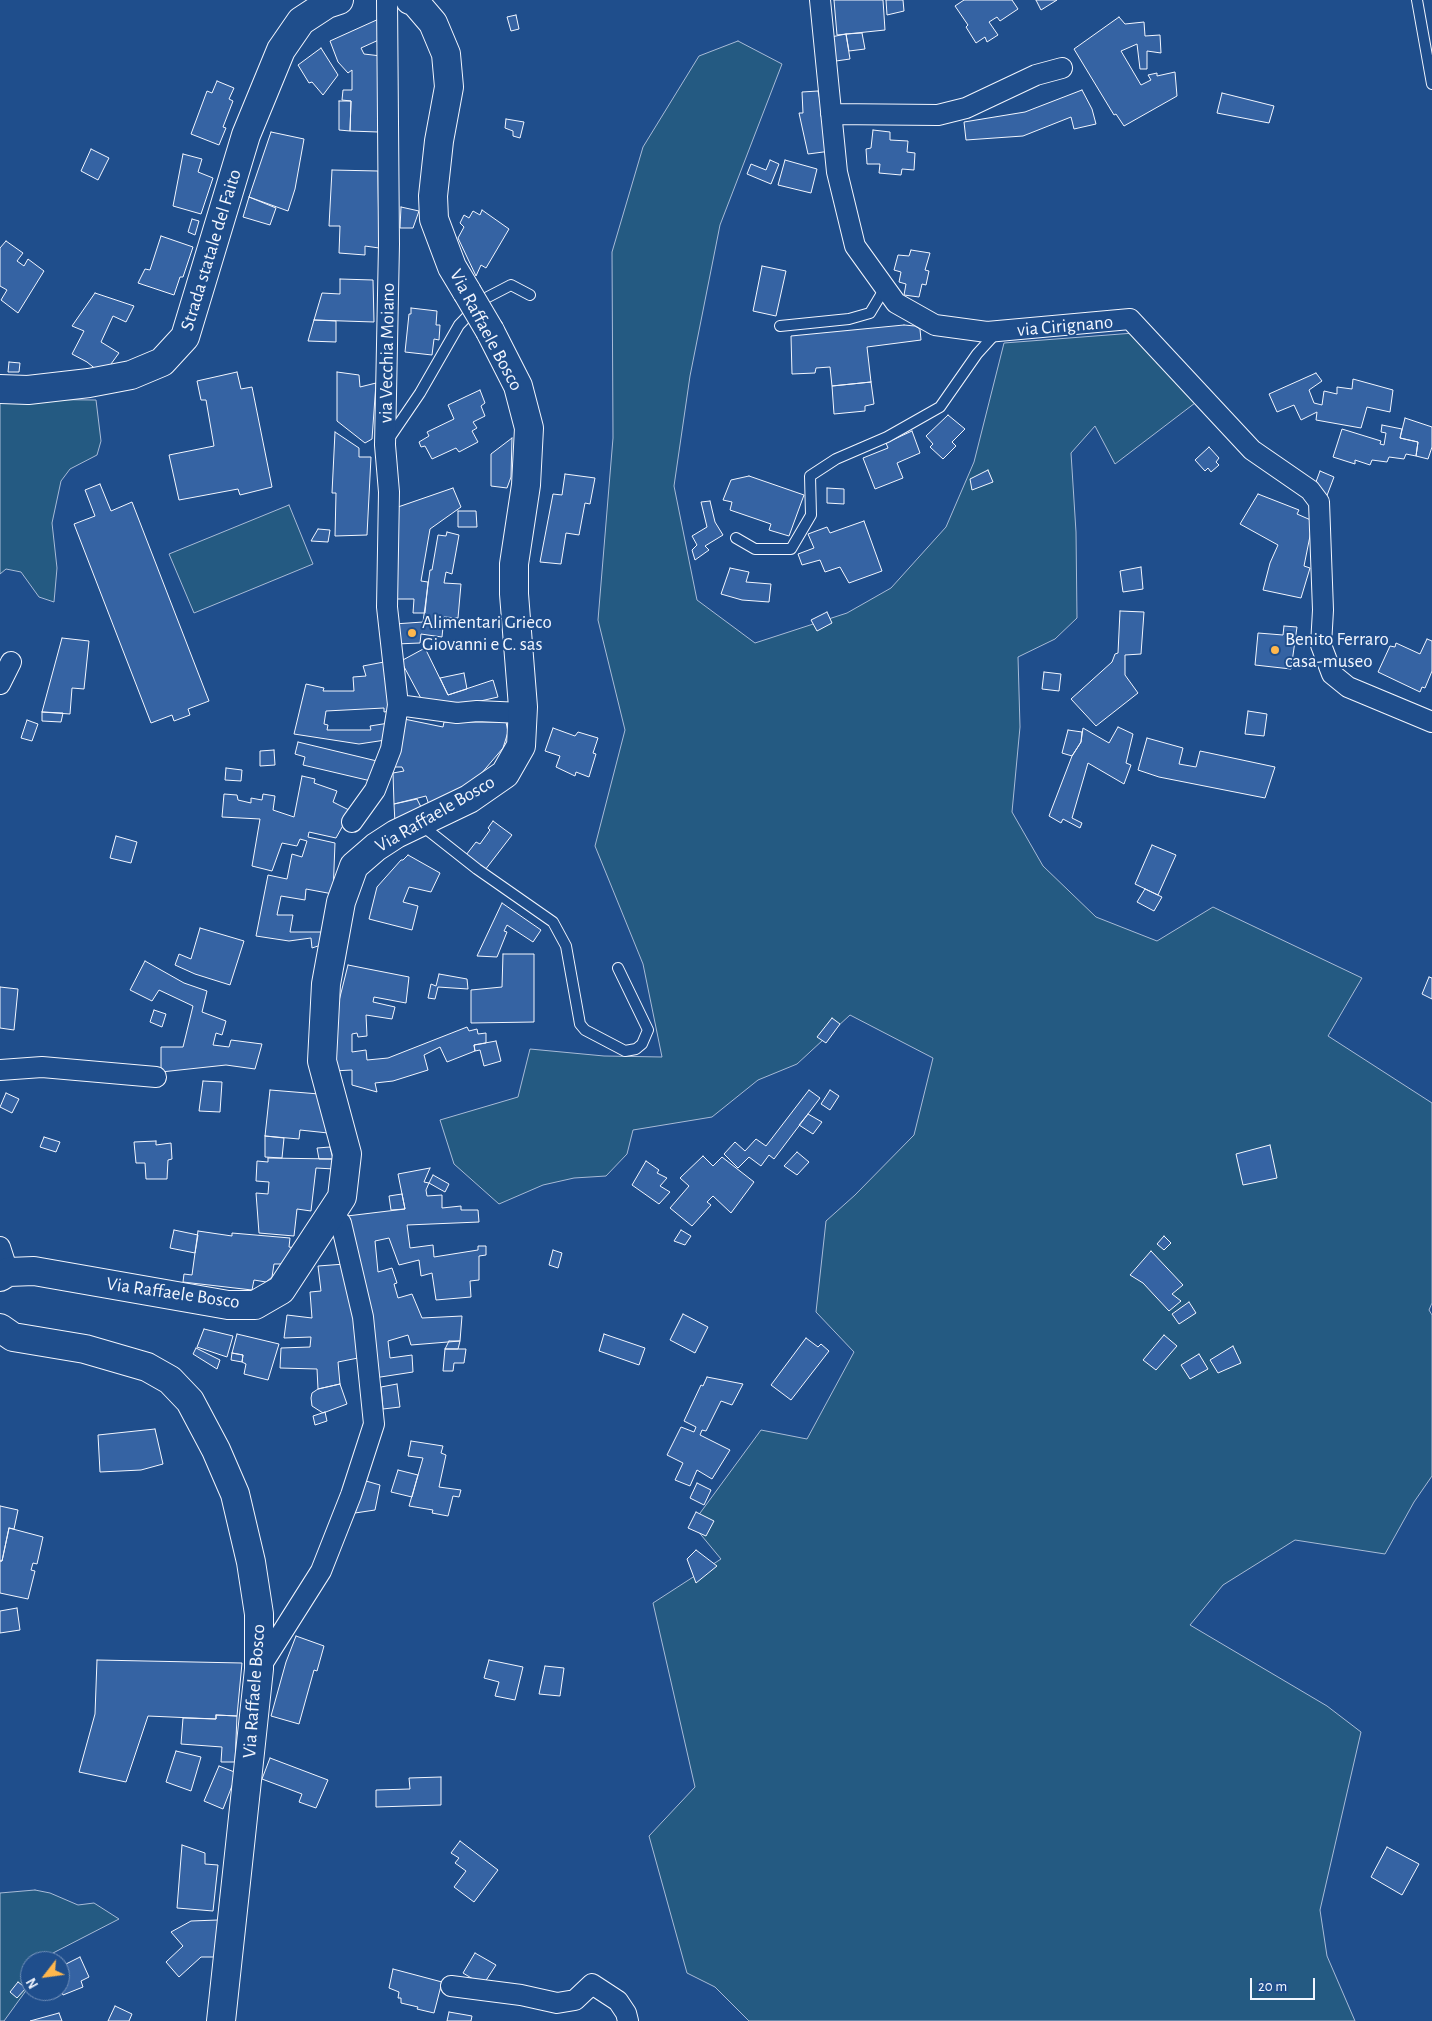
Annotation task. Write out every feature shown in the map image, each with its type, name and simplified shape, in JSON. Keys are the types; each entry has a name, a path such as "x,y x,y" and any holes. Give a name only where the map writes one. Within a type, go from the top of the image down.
{"street":[{"name":"Strada statale del Faito","path":"0,389 28,390 89,383 131,375 162,362 185,337 246,135 281,50 301,21 327,4 339,0"},
{"name":"via Vecchia Moiano","path":"352,822 375,790 391,749 398,705 387,607 389,492 385,445 389,244 387,0"},
{"name":"Via Raffaele Bosco","path":"3,1266 228,1305 255,1305 281,1290 342,1197 348,1154 322,1061 326,984 341,902 354,866 376,847 419,823 469,800 505,774 521,746 522,713 514,594 514,564 526,485 529,428 518,386 490,331 452,268 434,219 433,196 439,141 449,87 446,54 433,23 415,2 410,0"},
{"name":"via Cirignano","path":"820,0 837,172 855,246 896,303 935,325 987,332 1130,320 1252,450 1310,490 1319,502 1323,610 1321,645 1332,674 1348,687 1432,722"},
{"path":"831,114 938,115 966,108 1036,75 1062,68"},
{"path":"0,684 11,662"},
{"path":"398,705 457,713 478,711 522,713"},
{"path":"0,1070 42,1067 156,1077"},
{"path":"259,1669 321,1571 348,1504 374,1424 363,1317 341,1223"},
{"name":"Via Raffaele Bosco","path":"0,1328 12,1337 85,1349 147,1367 170,1380 190,1401 216,1450 235,1494 251,1562 259,1614 259,1669 221,2021"},
{"path":"451,1986 521,1995 558,2003 575,2000 592,1984 618,2001 626,2013 628,2021"}],"lane":[{"path":"1417,0 1432,84"},
{"path":"385,445 420,393 460,325 484,299 511,285 530,295"},
{"path":"780,326 849,319 870,313 885,288"},
{"path":"736,538 755,549 791,549 811,515 810,476 836,459 887,437 940,407 977,354 998,332"},
{"path":"419,823 477,869 553,922 566,946 580,1024 585,1030 625,1051 642,1044 648,1030 618,968"}],"shaded area":[{"path":"738,41 782,64 720,225 690,376 674,486 697,600 755,643 847,613 891,588 946,527 974,462 1004,343 1134,333 1195,403 1115,464 1095,426 1071,453 1076,532 1077,618 1055,639 1018,657 1020,727 1012,812 1043,866 1096,917 1157,941 1213,907 1362,978 1328,1036 1432,1103 1432,1303 1429,1310 1432,1315 1432,1476 1414,1502 1385,1554 1295,1540 1223,1585 1190,1625 1327,1706 1361,1732 1320,1910 1327,1956 1355,2021 749,2021 715,1987 687,1973 649,1836 695,1787 653,1603 721,1559 692,1524 761,1430 807,1439 854,1352 816,1312 826,1221 855,1195 914,1135 933,1058 850,1015 797,1064 758,1080 712,1117 633,1130 627,1154 606,1176 574,1178 543,1185 499,1204 454,1164 440,1120 518,1097 530,1049 604,1056 662,1057 643,964 595,846 625,730 598,620 613,438 612,252 643,147 699,56"},
{"path":"0,399 96,400 101,441 97,455 70,469 61,481 52,523 57,568 54,602 39,597 21,572 6,569 0,574"},
{"path":"289,505 313,564 194,613 169,554"},
{"path":"35,1890 50,1893 78,1905 94,1903 119,1919 57,1951 20,1951 20,1999 4,2021 0,2021 0,1893"}],"building":[{"path":"834,0 883,0 885,30 837,35"},
{"path":"886,0 903,0 904,11 887,15"},
{"path":"964,0 1012,0 1018,9 1000,21 997,17 989,22 998,35 987,42 985,37 976,43 966,27 968,25 955,6"},
{"path":"1036,0 1057,0 1041,10"},
{"path":"516,15 519,29 511,31 507,17"},
{"path":"1119,17 1125,24 1144,22 1145,36 1160,35 1161,53 1147,51 1147,69 1140,69 1137,44 1121,51 1141,85 1151,80 1148,75 1157,73 1157,76 1175,72 1177,96 1124,126 1116,114 1114,115 1074,49"},
{"path":"381,18 383,38 361,48 364,54 381,56 378,132 350,131 351,101 342,100 343,90 352,90 352,70 348,73 338,62 330,41"},
{"path":"862,33 865,49 849,51 846,34"},
{"path":"846,34 850,59 829,62 826,38"},
{"path":"321,48 338,75 323,95 312,82 309,83 298,65"},
{"path":"217,81 234,88 229,99 233,101 223,127 226,128 219,145 191,134 207,91 212,93"},
{"path":"1082,90 1092,109 1096,124 1074,129 1071,117 1023,136 966,140 964,122 1025,112"},
{"path":"818,91 831,151 808,154 799,113 803,113 802,92"},
{"path":"1222,93 1274,106 1269,123 1217,113"},
{"path":"339,101 351,101 350,131 339,130"},
{"path":"506,119 524,122 520,138 513,136 513,131 505,128"},
{"path":"873,130 890,132 890,140 908,141 907,152 915,153 914,170 902,169 901,175 879,173 880,164 867,164 866,149 871,148"},
{"path":"271,132 304,139 295,189 288,211 249,197"},
{"path":"91,149 109,158 98,180 81,171"},
{"path":"183,154 202,159 198,172 213,178 201,214 173,206"},
{"path":"770,160 779,164 771,184 747,174 751,164 766,170"},
{"path":"785,160 817,169 811,193 778,185"},
{"path":"332,170 378,171 379,248 365,246 365,255 339,253 340,226 329,226"},
{"path":"249,197 276,208 270,225 243,217"},
{"path":"401,207 419,211 413,228 400,228"},
{"path":"482,210 509,229 486,268 481,265 476,276 458,238 464,227 460,223 464,215 469,218 473,211 480,215"},
{"path":"192,219 199,221 195,235 188,232"},
{"path":"161,236 193,247 183,277 180,277 174,295 138,283 145,269 150,270"},
{"path":"6,241 23,253 17,261 24,266 28,259 44,271 18,313 1,300 7,290 0,286 0,248"},
{"path":"911,250 930,253 925,270 929,271 926,285 922,284 919,297 904,295 906,284 899,282 901,272 894,270 898,255 909,256"},
{"path":"762,266 786,271 776,316 753,311"},
{"path":"340,279 373,280 374,322 314,320 322,293 340,294"},
{"path":"95,293 134,306 126,322 113,316 101,342 119,353 103,375 87,362 72,354 84,331 72,326"},
{"path":"411,308 437,311 436,325 440,325 439,340 434,339 432,355 405,352"},
{"path":"314,320 336,321 336,342 308,341"},
{"path":"904,325 915,326 920,329 921,340 867,347 871,382 832,386 830,367 816,368 815,373 792,374 791,336"},
{"path":"9,362 20,363 19,372 8,372"},
{"path":"237,372 241,389 252,387 272,487 240,495 238,489 179,500 169,455 214,446 206,400 201,400 197,381"},
{"path":"337,372 359,375 360,387 376,383 372,439 365,443 337,421"},
{"path":"1316,373 1322,381 1309,390 1314,403 1322,405 1324,391 1337,394 1337,387 1352,389 1353,379 1393,390 1390,412 1367,407 1361,428 1316,420 1317,412 1301,420 1294,405 1277,412 1269,394"},
{"path":"871,382 874,404 865,406 865,411 834,414 832,386"},
{"path":"480,390 485,403 481,406 485,416 473,422 477,428 472,431 478,442 459,452 456,448 432,459 425,446 421,447 419,442 429,436 427,432 454,419 448,405"},
{"path":"948,415 965,429 952,442 956,446 943,459 930,447 933,444 926,436"},
{"path":"1405,418 1432,427 1432,447 1428,459 1416,456 1418,442 1400,438"},
{"path":"1382,425 1402,429 1400,438 1418,442 1416,456 1406,454 1404,459 1389,457 1387,462 1372,460 1370,465 1355,460 1355,464 1333,457 1342,429 1381,441 1380,444 1384,445 1386,433 1381,432"},
{"path":"912,431 920,453 897,463 903,478 875,489 863,458 888,448 886,443"},
{"path":"335,432 359,448 359,457 371,457 367,535 335,536 336,493 332,493"},
{"path":"512,438 511,477 507,488 491,486 491,454"},
{"path":"1209,447 1219,458 1216,462 1219,465 1211,472 1208,468 1205,471 1195,460"},
{"path":"988,470 993,482 972,490 970,479"},
{"path":"1320,471 1334,477 1326,498 1313,490"},
{"path":"565,474 595,478 590,504 585,503 579,535 566,533 561,564 540,562 553,494 562,495"},
{"path":"749,476 804,495 789,536 769,530 771,524 730,510 732,502 723,500 731,480"},
{"path":"100,484 111,511 132,502 209,701 188,709 190,715 174,721 172,715 151,723 74,524 95,516 85,490"},
{"path":"453,488 461,507 430,529 421,581 428,582 425,613 413,613 414,599 392,599 398,507"},
{"path":"827,488 844,489 844,504 827,503"},
{"path":"1258,494 1299,510 1297,514 1313,521 1304,566 1310,568 1301,598 1263,590 1270,563 1278,545 1240,524"},
{"path":"710,501 715,522 723,535 705,546 709,550 695,560 692,550 697,545 692,536 707,527 701,502"},
{"path":"458,511 476,511 477,527 458,527"},
{"path":"864,521 882,571 849,583 840,567 825,572 820,560 802,565 798,554 814,548 808,534 827,527 830,533"},
{"path":"318,529 330,530 328,542 311,541"},
{"path":"447,532 459,535 452,574 446,572 444,583 461,584 458,618 444,617 442,637 421,634 420,643 396,644 394,624 423,622 430,570 432,570 438,535 446,536"},
{"path":"1141,567 1143,589 1123,592 1120,571"},
{"path":"730,568 749,572 746,582 771,584 769,602 742,600 721,594"},
{"path":"1120,611 1144,612 1141,654 1125,655 1125,675 1138,693 1096,726 1071,699 1112,662 1115,654 1118,653"},
{"path":"827,612 832,623 817,631 811,620"},
{"name":"Benito Ferraro casa-museo","path":"1284,626 1297,627 1291,669 1255,665 1258,633 1283,635"},
{"path":"62,638 89,641 84,689 72,688 70,714 42,712"},
{"path":"1427,639 1432,641 1432,671 1425,688 1422,687 1420,692 1378,672 1390,646 1395,647 1396,643 1420,654"},
{"path":"425,648 448,695 493,680 498,697 454,707 424,704 401,661"},
{"path":"384,662 390,711 384,712 384,708 326,711 324,724 328,725 327,730 371,730 370,726 389,723 392,739 359,744 294,734 306,684 324,688 323,691 354,691 353,677 366,676 363,666"},
{"path":"1044,672 1061,674 1059,691 1042,689"},
{"path":"464,673 467,689 448,695 440,678"},
{"path":"1248,711 1267,714 1264,736 1245,734"},
{"path":"42,712 63,713 61,722 42,721"},
{"path":"404,719 443,727 444,722 506,722 508,732 503,748 475,781 429,805 426,796 394,804 393,773 404,771 402,767 393,767"},
{"path":"27,720 38,724 32,741 21,738"},
{"path":"1118,727 1133,734 1126,763 1131,765 1124,784 1088,763 1072,818 1082,823 1080,828 1063,819 1061,823 1049,816 1072,756 1081,742 1083,728 1109,743"},
{"path":"553,728 575,736 578,732 598,738 593,753 596,754 589,777 576,772 575,776 556,767 560,756 545,751"},
{"path":"1068,730 1082,732 1081,742 1072,756 1062,753"},
{"path":"1147,738 1183,748 1179,764 1196,767 1200,751 1275,767 1265,798 1159,777 1138,770"},
{"path":"298,742 381,762 371,781 303,765 305,757 295,754"},
{"path":"274,750 275,765 260,766 260,751"},
{"path":"226,768 242,770 241,781 225,780"},
{"path":"302,776 315,779 314,783 337,791 333,802 351,811 336,838 309,832 308,837 335,843 333,894 306,889 305,900 281,896 277,915 293,915 290,932 324,932 321,945 312,948 311,938 289,941 256,936 268,875 287,879 292,854 302,857 307,841 300,839 297,846 282,843 272,871 252,866 260,819 222,817 224,794 237,795 238,800 251,803 251,798 262,800 263,794 275,796 273,810 294,817"},
{"path":"417,799 422,809 395,823 394,804"},
{"path":"493,821 512,835 485,870 466,855 476,842 480,844 490,830 488,828"},
{"path":"116,836 137,842 131,863 110,858"},
{"path":"1152,845 1176,855 1158,895 1135,884"},
{"path":"408,855 440,873 431,892 409,887 403,902 418,906 412,930 369,919 377,887 401,860"},
{"path":"1145,889 1162,897 1154,911 1137,902"},
{"path":"502,903 541,930 533,942 507,925 504,931 507,932 497,957 477,956"},
{"path":"200,928 244,941 230,985 195,974 175,965 179,954 191,959"},
{"path":"503,954 534,954 534,1022 471,1023 471,990 502,987"},
{"path":"145,961 184,983 207,991 202,1012 226,1021 222,1035 216,1033 213,1045 229,1047 231,1040 262,1044 255,1069 226,1065 161,1072 161,1047 183,1047 193,1006 159,990 152,1001 130,990"},
{"path":"348,965 409,977 406,1003 374,997 373,1002 395,1007 392,1019 366,1015 367,1036 358,1037 357,1033 352,1034 352,1052 366,1050 367,1060 388,1058 467,1027 469,1031 477,1029 478,1034 486,1033 486,1043 474,1045 475,1051 447,1062 440,1047 424,1055 428,1070 393,1081 375,1083 377,1092 352,1085 352,1070 333,1071 335,1017"},
{"path":"439,974 467,979 468,989 438,987 435,999 428,998 431,984 436,986"},
{"path":"1429,977 1432,978 1432,999 1422,994"},
{"path":"0,987 18,989 14,1030 0,1028"},
{"path":"154,1010 166,1014 162,1027 150,1022"},
{"path":"832,1018 840,1024 826,1043 817,1037"},
{"path":"496,1041 501,1061 484,1066 480,1050 475,1051 474,1045"},
{"path":"203,1081 222,1082 220,1112 199,1111"},
{"path":"270,1090 319,1094 328,1133 300,1130 299,1139 265,1136"},
{"path":"809,1090 820,1098 774,1159 769,1155 761,1166 749,1157 738,1168 724,1154 735,1142 745,1151 756,1139 766,1146"},
{"path":"830,1090 839,1096 830,1110 821,1104"},
{"path":"6,1093 19,1099 12,1113 0,1107"},
{"path":"808,1114 822,1122 813,1134 799,1125"},
{"path":"265,1136 284,1138 282,1158 265,1157"},
{"path":"44,1137 60,1142 56,1152 40,1147"},
{"path":"156,1141 156,1145 171,1143 172,1159 168,1160 167,1179 146,1179 145,1163 136,1163 134,1142"},
{"path":"1270,1145 1277,1178 1243,1185 1236,1154"},
{"path":"330,1147 333,1159 319,1159 317,1148"},
{"path":"797,1152 809,1162 797,1175 784,1166"},
{"path":"703,1156 713,1166 722,1157 754,1182 731,1213 713,1196 707,1202 711,1205 692,1226 670,1208 689,1186 680,1178"},
{"path":"268,1158 333,1159 334,1169 316,1168 311,1211 297,1209 294,1236 259,1233 256,1193 268,1194 269,1182 256,1181 257,1161 268,1162"},
{"path":"646,1161 659,1170 657,1173 667,1178 660,1186 670,1192 659,1204 632,1185"},
{"path":"430,1168 424,1182 429,1183 426,1190 427,1196 442,1195 442,1208 461,1206 461,1210 478,1210 479,1222 407,1225 410,1248 433,1245 434,1257 478,1250 478,1246 486,1246 486,1255 479,1256 479,1280 470,1281 471,1297 436,1300 432,1273 421,1276 419,1260 399,1265 389,1238 375,1241 378,1272 392,1268 397,1283 394,1284 398,1298 412,1294 422,1318 462,1316 460,1341 411,1345 408,1335 388,1341 390,1358 412,1355 413,1372 374,1378 347,1216 405,1209 398,1174"},
{"path":"433,1175 449,1184 445,1192 429,1183"},
{"path":"402,1194 405,1209 391,1210 389,1196"},
{"path":"174,1230 198,1235 195,1253 170,1248"},
{"path":"681,1230 691,1236 685,1245 674,1241"},
{"path":"198,1231 232,1236 232,1233 290,1238 289,1247 295,1248 284,1264 274,1264 272,1277 266,1282 254,1280 252,1290 183,1282 184,1274 192,1275"},
{"path":"1164,1236 1171,1243 1164,1250 1157,1244"},
{"path":"553,1250 562,1253 558,1268 549,1265"},
{"path":"1151,1251 1183,1285 1172,1294 1181,1301 1169,1311 1143,1283 1130,1275"},
{"path":"345,1264 363,1357 338,1362 340,1384 318,1389 317,1369 280,1368 281,1348 310,1347 311,1337 284,1338 287,1315 312,1318 310,1292 321,1291 318,1266"},
{"path":"1189,1302 1196,1313 1179,1324 1172,1314"},
{"path":"683,1314 708,1327 695,1353 670,1340"},
{"path":"204,1329 233,1336 227,1357 197,1347"},
{"path":"237,1334 279,1344 268,1380 244,1374 246,1364 242,1362 243,1355 232,1353"},
{"path":"604,1334 645,1348 639,1365 599,1351"},
{"path":"1164,1335 1177,1346 1156,1370 1143,1360"},
{"path":"806,1338 818,1347 821,1344 829,1351 791,1400 771,1385"},
{"path":"449,1341 460,1341 458,1349 445,1349"},
{"path":"1233,1346 1241,1363 1218,1373 1210,1360"},
{"path":"196,1348 220,1360 217,1369 193,1354"},
{"path":"445,1349 466,1349 464,1363 454,1363 453,1371 443,1371"},
{"path":"232,1353 243,1355 242,1362 231,1360"},
{"path":"1199,1354 1208,1369 1190,1379 1181,1365"},
{"path":"707,1377 743,1384 732,1405 721,1401 706,1431 702,1430 700,1435 730,1450 712,1479 697,1470 690,1486 675,1480 683,1463 667,1455 681,1427 694,1432 696,1427 684,1421 701,1385 703,1386"},
{"path":"340,1384 347,1404 323,1413 312,1406 312,1393 318,1389"},
{"path":"397,1384 400,1407 383,1409 381,1387"},
{"path":"325,1412 327,1421 315,1425 313,1416"},
{"path":"155,1429 163,1464 141,1470 100,1472 98,1435"},
{"path":"411,1441 443,1446 441,1453 446,1455 439,1487 461,1490 459,1497 453,1496 448,1516 432,1513 433,1510 409,1506 423,1458 408,1456"},
{"path":"398,1470 418,1475 412,1497 391,1492"},
{"path":"366,1481 380,1485 375,1510 355,1513"},
{"path":"697,1483 711,1490 704,1505 690,1498"},
{"path":"0,1506 18,1510 14,1529 9,1528 2,1561 0,1561"},
{"path":"696,1512 714,1521 706,1536 688,1528"},
{"path":"9,1528 43,1537 37,1564 33,1563 31,1570 35,1571 28,1599 0,1593 0,1561 2,1561"},
{"path":"696,1550 717,1566 696,1583 687,1559"},
{"path":"17,1608 20,1630 0,1633 0,1611"},
{"path":"296,1636 324,1646 317,1671 314,1670 299,1724 271,1716 286,1662"},
{"path":"97,1660 242,1663 237,1716 216,1715 216,1719 148,1716 126,1782 79,1772 95,1714"},
{"path":"489,1660 523,1667 515,1700 495,1696 499,1682 484,1678"},
{"path":"545,1666 564,1668 560,1696 539,1694"},
{"path":"216,1715 237,1716 235,1762 221,1762 222,1747 181,1744 183,1718 216,1719"},
{"path":"176,1751 201,1757 191,1791 166,1782"},
{"path":"270,1758 328,1780 316,1808 299,1802 302,1794 262,1779"},
{"path":"219,1766 237,1773 223,1809 204,1801"},
{"path":"441,1777 441,1805 376,1807 376,1790 410,1789 409,1778"},
{"path":"460,1841 498,1870 474,1902 454,1887 466,1871 455,1863 459,1858 451,1853"},
{"path":"182,1845 205,1853 205,1864 218,1865 213,1911 177,1908"},
{"path":"1387,1847 1419,1864 1402,1895 1371,1877"},
{"path":"218,1920 219,1957 201,1957 179,1977 166,1962 183,1946 171,1932 191,1921"},
{"path":"475,1953 496,1965 483,1985 463,1973"},
{"path":"80,1957 89,1977 81,1981 83,1987 70,1992 70,1962"},
{"path":"393,1969 442,1982 434,2013 401,2003 401,1998 398,1998 399,1992 389,1988"},
{"path":"18,1982 20,1984 20,1995 17,1998 10,1992"},
{"path":"115,2006 132,2014 129,2021 108,2021"},
{"path":"449,2012 472,2016 471,2021 447,2021"},
{"path":"59,2013 62,2021 30,2021"}],"place":[{"name":"Alimentari Grieco Giovanni e C. sas","path":"412,633"},
{"name":"Benito Ferraro casa-museo","path":"1275,650"}]}
